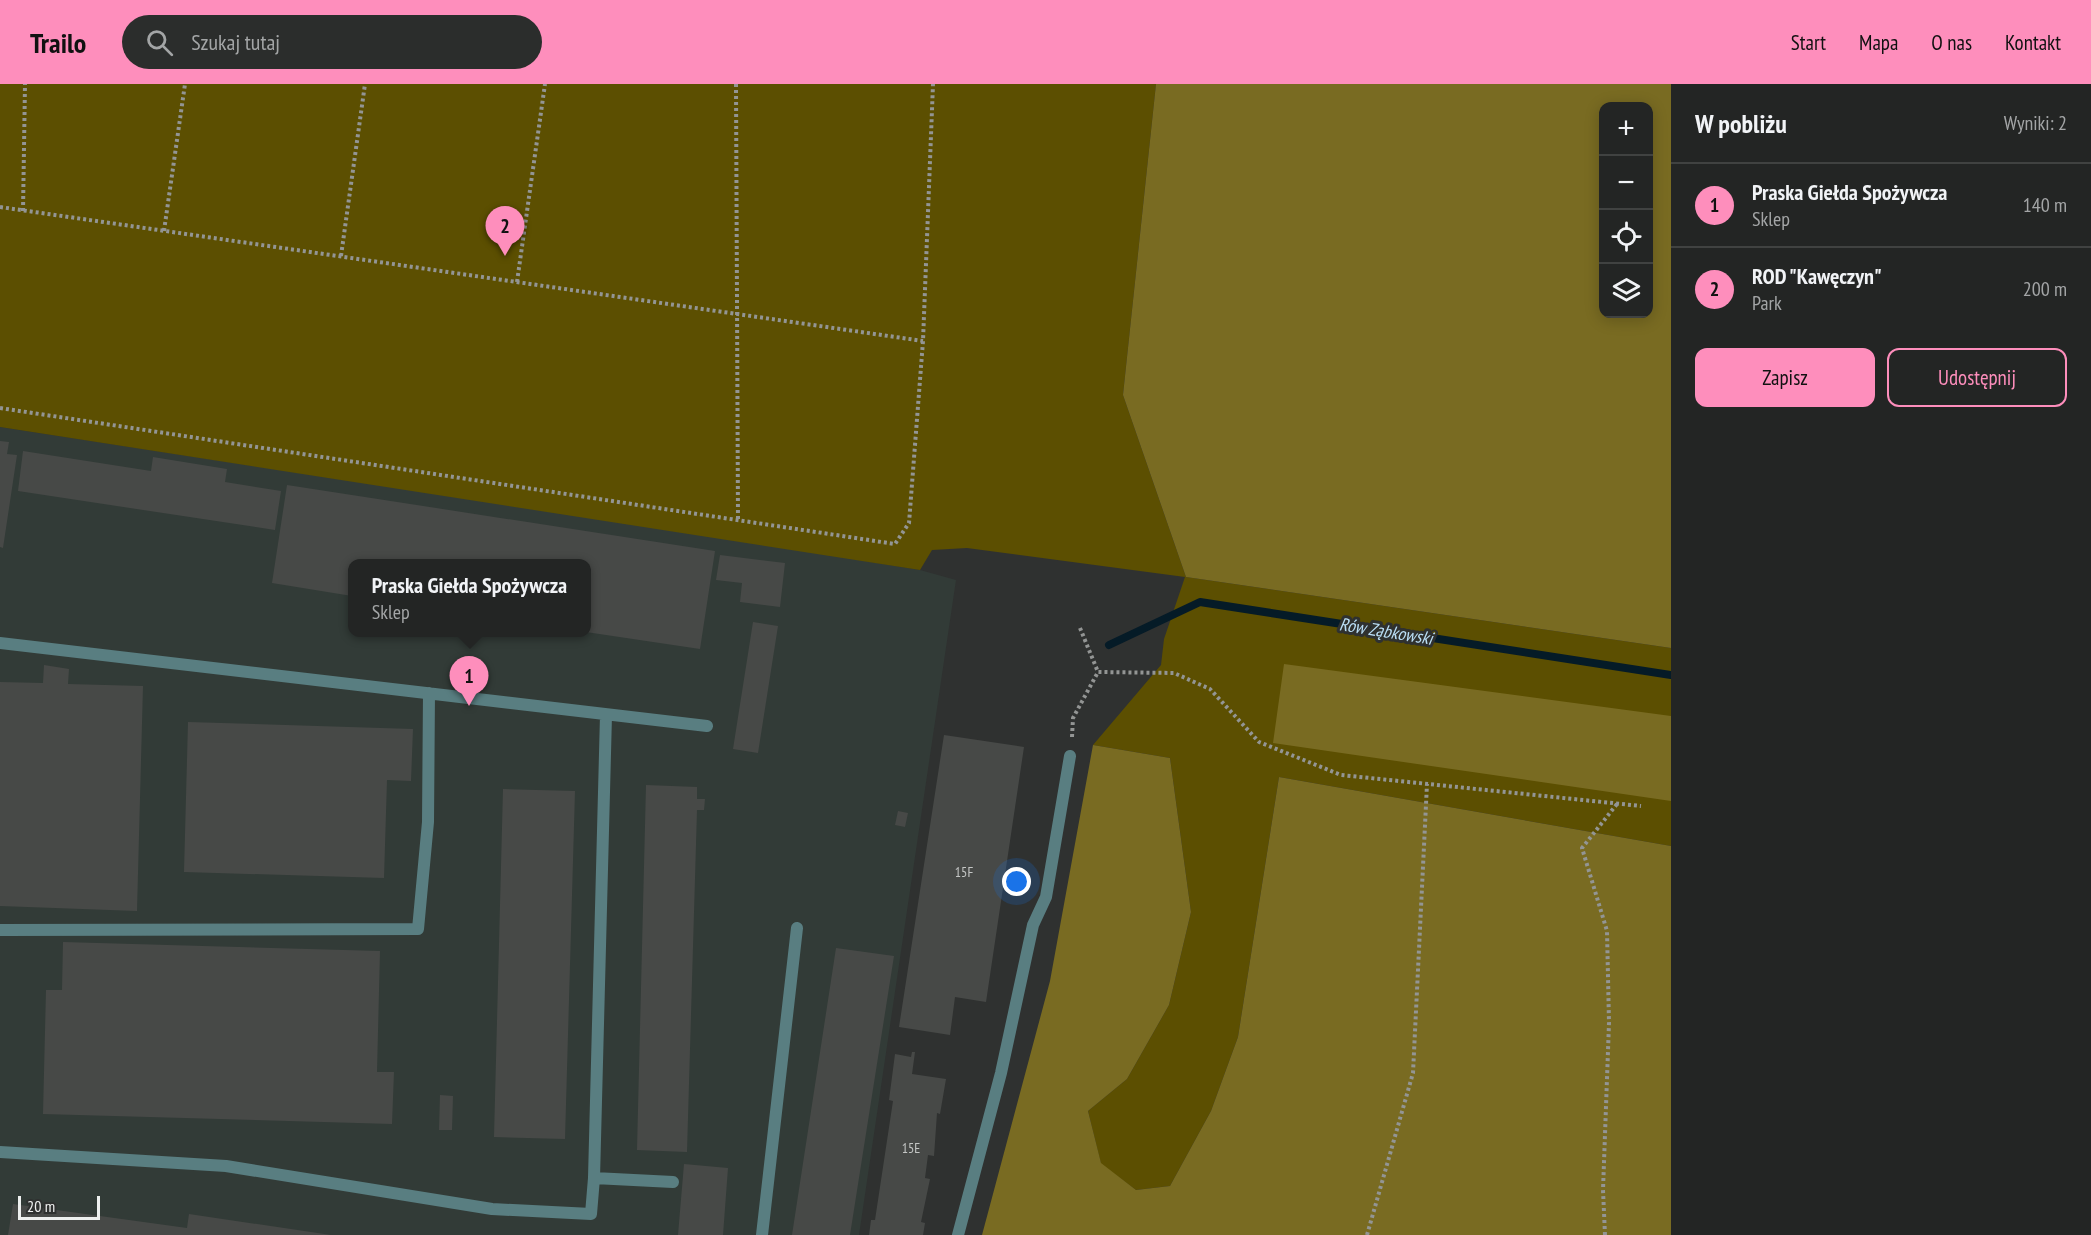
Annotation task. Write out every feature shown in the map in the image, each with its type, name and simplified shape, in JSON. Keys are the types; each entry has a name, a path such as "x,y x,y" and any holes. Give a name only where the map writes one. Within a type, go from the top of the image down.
{"lane":[{"path":"0,643 707,726"},
{"path":"0,930 418,928 428,822 429,693"},
{"path":"0,1152 226,1166 492,1209 591,1214 594,1178 606,715"},
{"path":"958,1235 1001,1073 1033,926 1046,897 1070,756"},
{"path":"762,1235 797,928"},
{"path":"594,1178 673,1182"}],"path":[{"path":"22,211 25,84"},
{"path":"164,231 185,84"},
{"path":"341,256 365,84"},
{"path":"517,282 545,84"},
{"path":"736,84 739,314 738,520"},
{"path":"0,408 895,544 909,523 923,341 933,84"},
{"path":"0,207 923,341"},
{"path":"1080,628 1098,672"},
{"path":"1070,756 1073,718 1098,672"},
{"path":"1098,672 1174,673 1210,689 1259,742 1341,775 1641,806"},
{"path":"1366,1235 1413,1072 1427,784"},
{"path":"1605,1235 1603,1190 1610,1023 1607,931 1582,848 1617,803"}],"shaded area":[{"path":"0,84 1156,84 1123,395 1186,577 1671,648 1671,846 1279,777 1238,1037 1211,1111 1170,1186 1136,1190 1101,1164 1088,1111 1127,1079 1169,1005 1191,912 1170,758 1093,745 1161,665 1164,639 1185,577 967,548 932,550 920,570 0,427"},
{"path":"1156,84 1671,84 1671,648 1186,577 1123,395"},
{"path":"0,427 738,540 920,570 956,580 859,1235 0,1235"},
{"path":"1284,664 1671,716 1671,801 1273,743"},
{"path":"1093,745 1170,758 1191,912 1169,1005 1127,1079 1088,1111 1101,1163 1136,1190 1170,1186 1211,1111 1238,1037 1279,777 1671,846 1671,1235 982,1235 1050,981"}],"building":[{"path":"0,441 9,442 7,454 17,455 3,548 0,547"},
{"path":"23,451 151,471 153,457 227,469 225,482 281,491 275,530 18,491"},
{"path":"287,485 715,551 700,649 591,633 591,559 348,559 348,595 272,583"},
{"path":"720,555 785,563 780,607 740,602 742,583 716,580"},
{"path":"753,622 778,626 758,753 733,749"},
{"path":"44,665 69,669 68,684 143,686 137,911 0,906 0,682 43,683"},
{"path":"188,722 413,729 411,781 387,780 384,878 184,872"},
{"path":"944,735 1024,747 986,1002 955,997 950,1035 899,1027"},
{"path":"646,785 697,787 697,799 705,799 704,810 697,810 687,1152 637,1150"},
{"path":"503,789 575,791 565,1139 494,1137"},
{"path":"898,811 908,813 905,827 895,825"},
{"path":"63,942 380,951 377,1072 394,1072 392,1124 43,1114 46,990 62,990"},
{"path":"836,948 894,956 850,1235 792,1235"},
{"path":"912,1052 915,1052 912,1074 946,1079 940,1114 937,1113 934,1156 928,1155 925,1178 930,1179 921,1222 925,1223 923,1235 869,1235 871,1220 875,1220 893,1101 889,1100 895,1054 911,1057"},
{"path":"440,1095 453,1096 452,1130 439,1130"},
{"path":"684,1164 728,1168 723,1235 678,1235"},
{"path":"13,1204 187,1228 189,1214 331,1235 8,1235"}],"waterway":[{"name":"Rów Ząbkowski","path":"1109,645 1200,602 1671,675"}],"place":[{"name":"ROD \"Kawęczyn\"","path":"505,256"},
{"name":"Praska Giełda Spożywcza","path":"469,706"}]}
